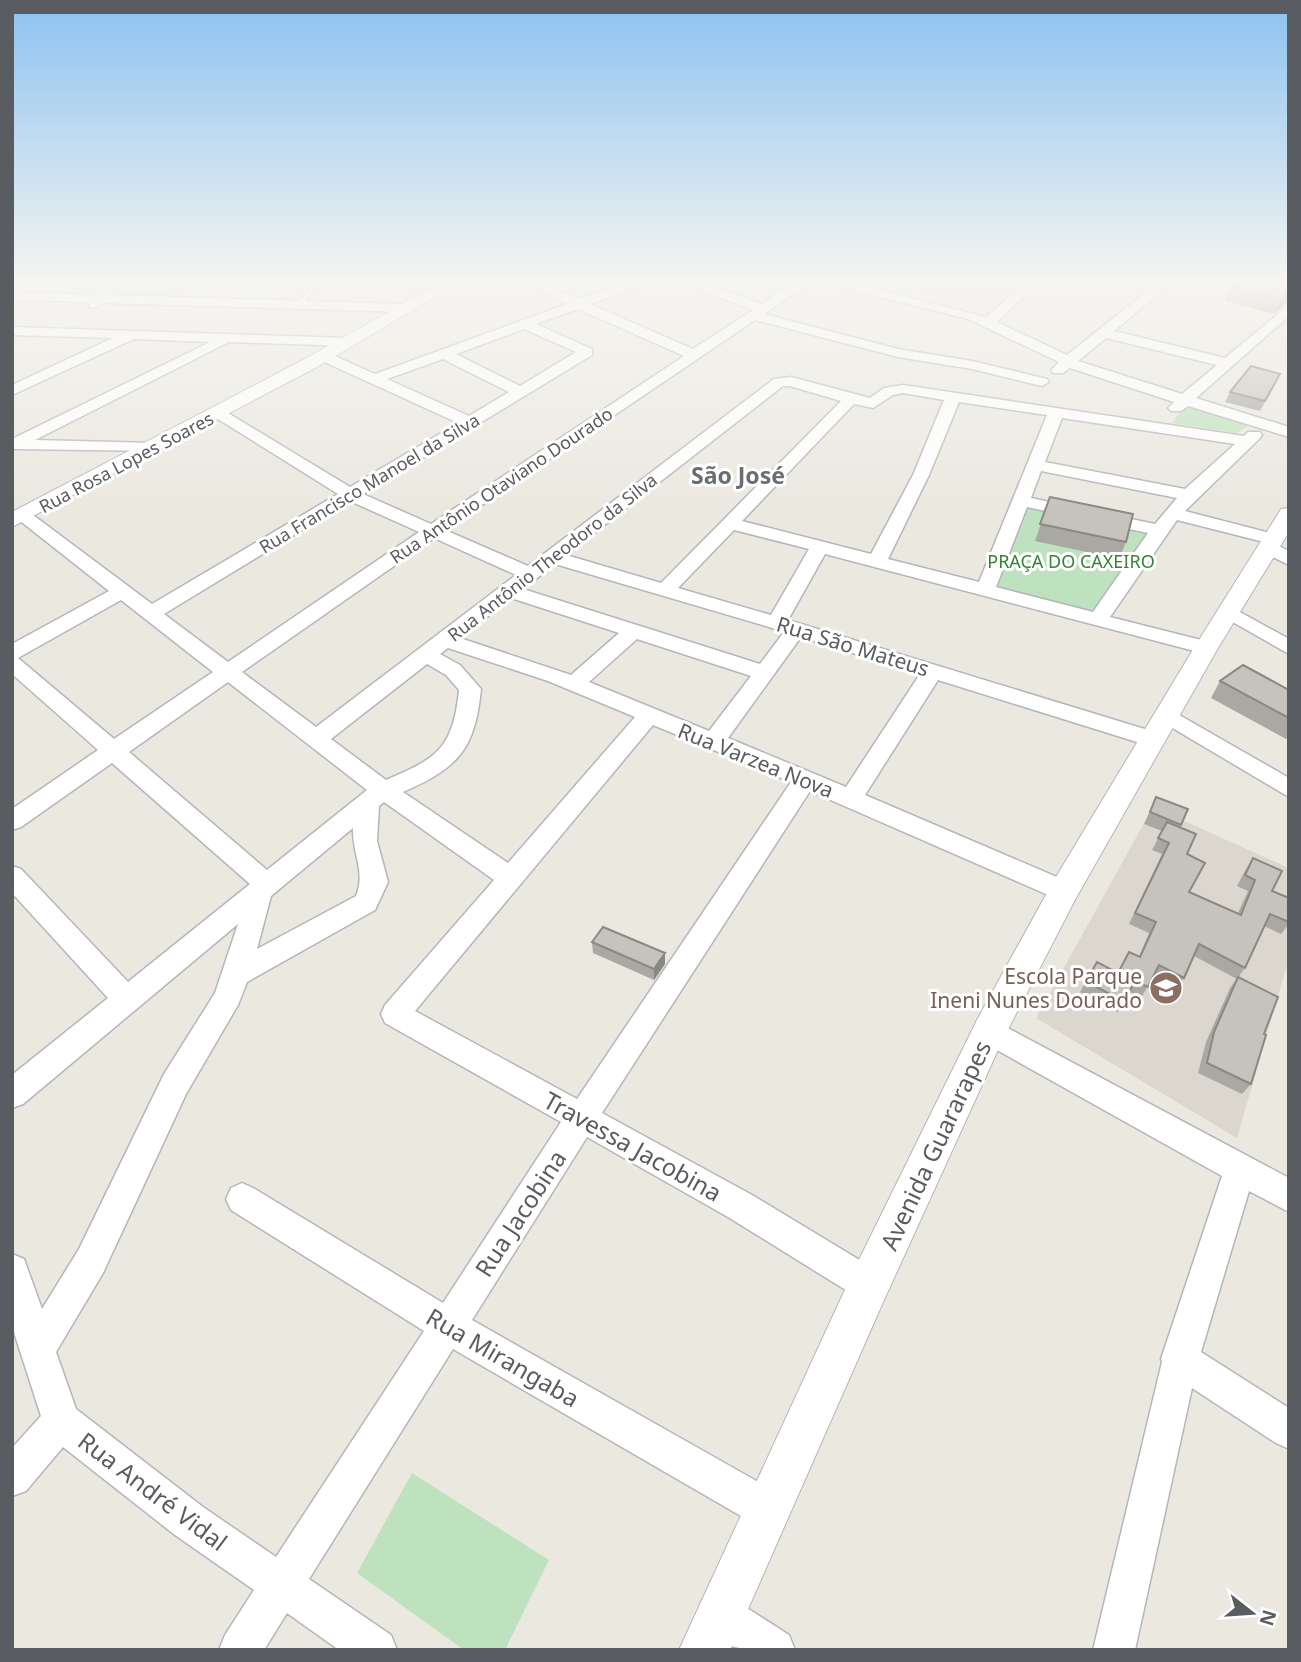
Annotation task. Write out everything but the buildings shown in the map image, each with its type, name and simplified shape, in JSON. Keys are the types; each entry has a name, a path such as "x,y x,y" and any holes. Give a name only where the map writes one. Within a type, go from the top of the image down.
{"street":[{"path":"12,391 87,356"},
{"path":"13,444 192,356"},
{"path":"323,356 470,422"},
{"name":"Rua Rosa Lopes Soares","path":"17,519 323,356"},
{"path":"374,379 436,356"},
{"path":"448,356 520,392"},
{"name":"Rua Francisco Manoel da Silva","path":"150,614 581,356"},
{"name":"Rua Antônio Otaviano Dourado","path":"12,821 432,531 693,356"},
{"path":"914,356 972,365 1042,382"},
{"path":"1054,356 1069,363 1289,432"},
{"path":"1010,404 1078,356"},
{"path":"1197,356 1228,363"},
{"path":"1149,425 1187,400 1236,356"},
{"name":"Rua Antônio Theodoro da Silva","path":"316,739 779,382 791,381 846,404"},
{"path":"665,590 846,404 873,402 896,389 1247,441"},
{"path":"877,561 921,475 953,397"},
{"path":"986,588 1056,412"},
{"path":"218,413 349,494 530,574"},
{"path":"1099,618 1159,530 1176,514 1189,495 1264,424"},
{"path":"13,444 153,448"},
{"path":"1036,465 1189,495"},
{"path":"1021,501 1159,530"},
{"path":"1176,514 1276,548"},
{"name":"Avenida Guararapes","path":"711,1632 869,1285 989,1031 1065,891 1206,648 1276,548 1288,515"},
{"path":"17,519 121,592 316,739 375,797 509,877 648,716"},
{"path":"730,523 986,588 1206,648"},
{"path":"776,622 819,547"},
{"name":"Rua São Mateus","path":"552,557 933,670 1160,727 1289,789"},
{"path":"508,591 764,673"},
{"path":"12,653 121,592"},
{"path":"1229,612 1289,648"},
{"path":"713,742 797,629"},
{"path":"574,684 634,631"},
{"name":"Rua Varzea Nova","path":"444,640 574,684 805,779 1065,891"},
{"path":"12,1094 375,797 408,781 455,748 467,720 470,689 453,670 426,654"},
{"path":"12,663 114,751 263,887"},
{"path":"850,798 933,670"},
{"name":"Rua Jacobina","path":"240,1650 582,1117 805,779"},
{"path":"235,975 366,903 375,882 365,841 375,797"},
{"path":"12,876 127,1000"},
{"name":"Travessa Jacobina","path":"509,877 395,1014 740,1206 869,1285"},
{"path":"38,1349 91,1262 164,1107 228,997 263,887"},
{"path":"989,1031 1289,1196"},
{"path":"1114,1650 1179,1359 1220,1224 1240,1169"},
{"name":"Rua Mirangaba","path":"242,1199 448,1326 767,1509"},
{"name":"Rua André Vidal","path":"12,1270 61,1421 189,1521 376,1650"},
{"path":"1179,1359 1289,1430"},
{"path":"12,1477 61,1421"},
{"path":"711,1632 774,1650"}],"shaded area":[{"name":"Escola Parque Ineni Nunes Dourado","path":"1153,807 1289,868 1289,958 1237,1138 1036,1018"}],"green space":[{"path":"1185,405 1248,426 1236,433 1172,423"},
{"name":"PRAÇA DO CAXEIRO","path":"1025,503 1154,531 1097,616 990,588"},
{"path":"412,1473 549,1560 505,1650 464,1650 357,1573"}],"place":[{"name":"Escola Parque Ineni Nunes Dourado","path":"1166,988"}],"district":[{"name":"São José","path":"738,475"}]}
